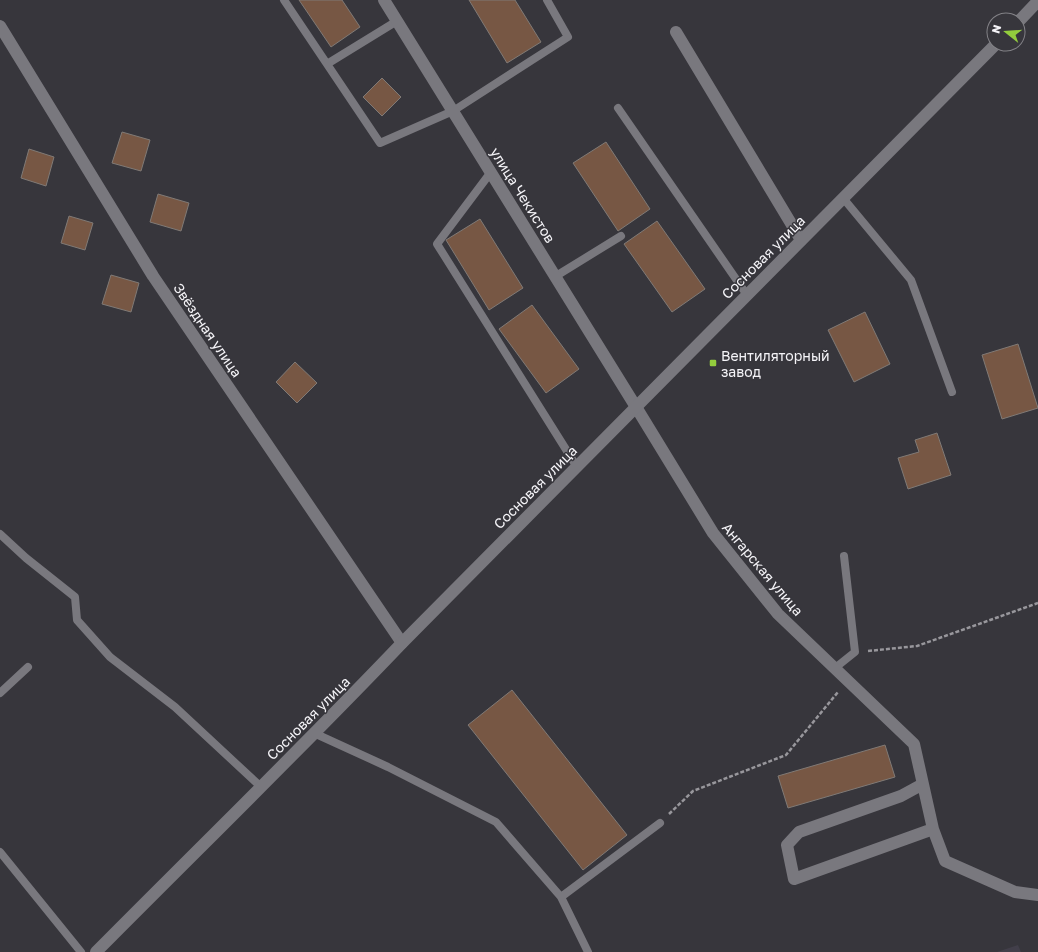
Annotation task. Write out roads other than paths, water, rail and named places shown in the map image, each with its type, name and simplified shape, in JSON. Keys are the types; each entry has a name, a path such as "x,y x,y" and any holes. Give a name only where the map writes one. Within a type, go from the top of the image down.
{"street":[{"name":"улица Чекистов","path":"384,0 636,407"},
{"path":"1026,14 1038,1"},
{"name":"Звёздная улица","path":"0,26 153,276 402,643"},
{"path":"676,32 801,240"},
{"name":"Сосновая улица","path":"96,952 260,786 316,734 402,643 988,52"},
{"name":"Ангарская улица","path":"636,407 713,533 778,614 914,744 923,784"},
{"path":"933,829 794,879 787,845 799,832 901,796 923,784 933,829 945,861 1015,892 1038,895"}],"lane":[{"path":"284,0 380,144 453,111 568,37 547,0"},
{"path":"327,64 398,21"},
{"path":"618,108 747,295"},
{"path":"491,172 437,244 577,467"},
{"path":"843,198 911,280 952,392"},
{"path":"556,276 621,236"},
{"path":"0,534 26,558 75,597 77,620 110,657 175,707 260,786"},
{"path":"834,668 855,652 844,556"},
{"path":"0,692 28,668"},
{"path":"316,734 388,767 496,822 561,897 588,952"},
{"path":"561,897 660,823"},
{"path":"0,852 81,952"}],"place":[{"name":"Вентиляторный завод","path":"713,363"}]}
